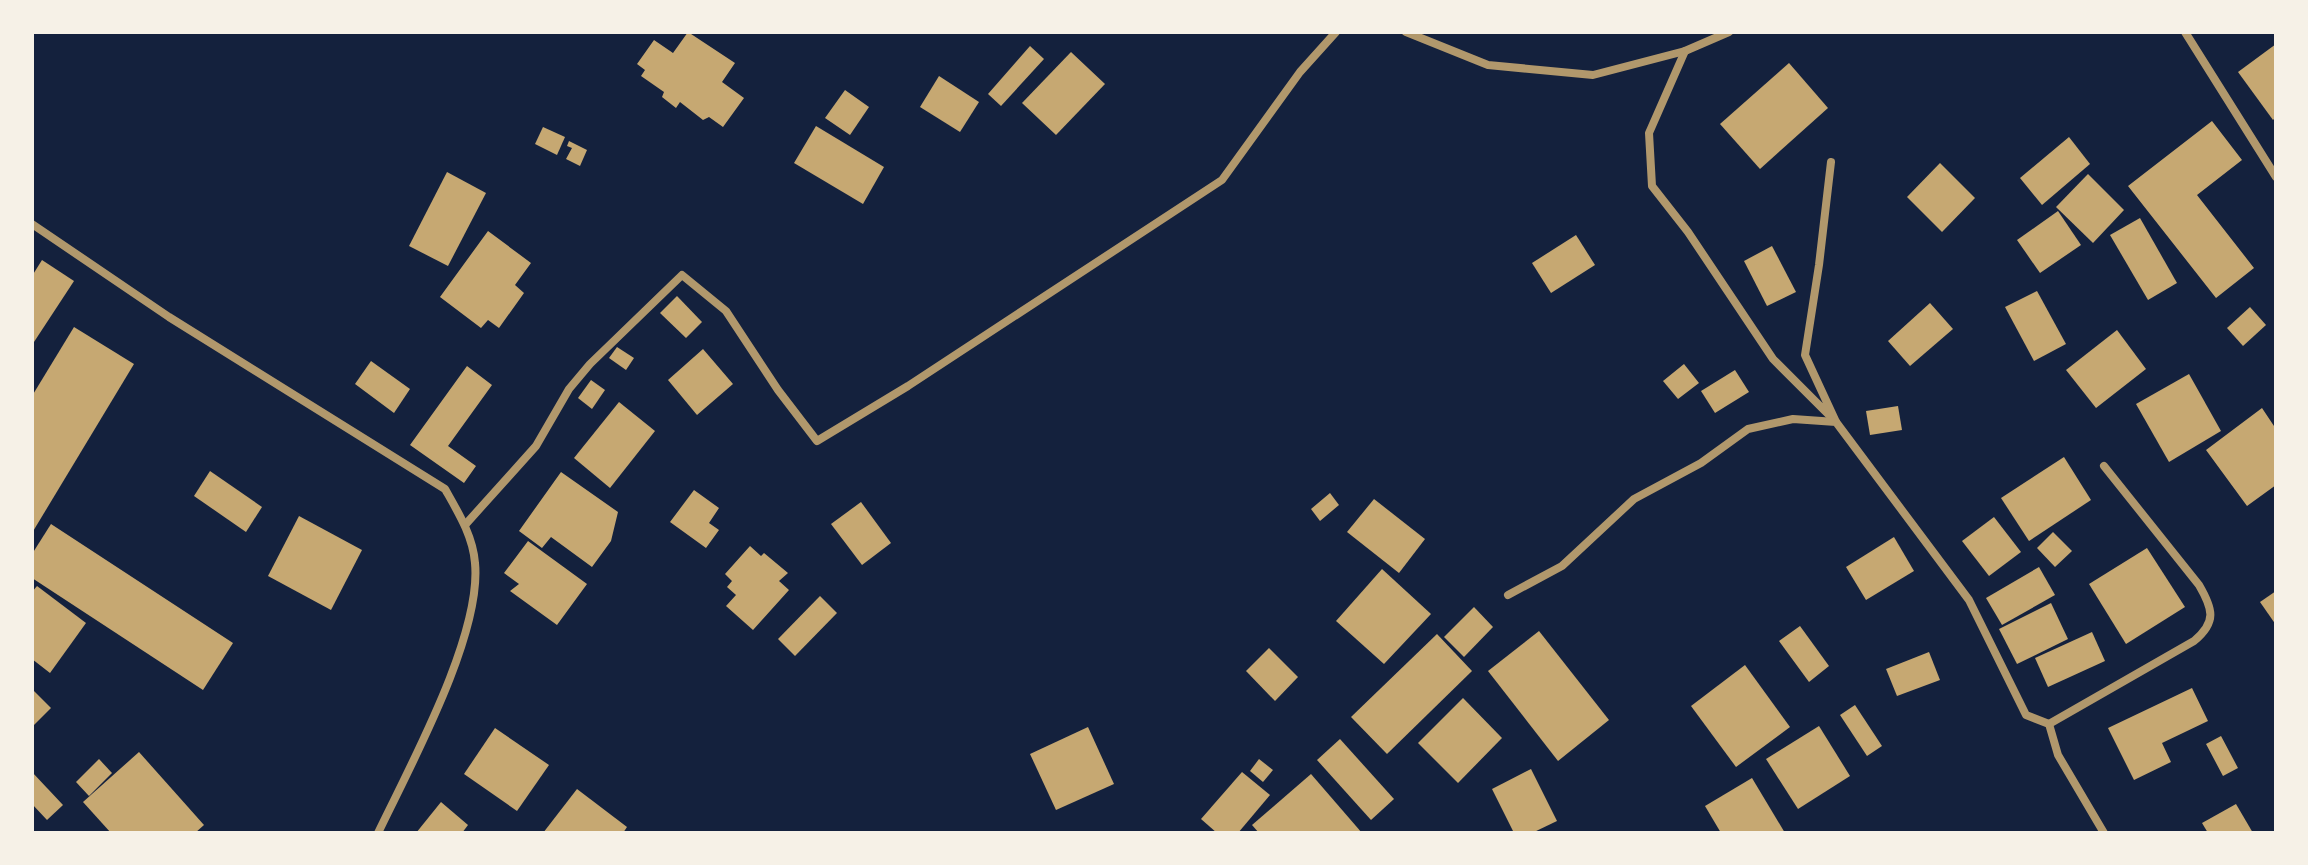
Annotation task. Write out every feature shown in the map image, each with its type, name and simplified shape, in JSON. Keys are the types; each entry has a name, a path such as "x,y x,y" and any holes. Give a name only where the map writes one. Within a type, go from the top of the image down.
{"street":[{"path":"465,525 536,446 569,389 590,364 682,275 726,311 778,390 817,441 908,386 1222,180 1300,72 1336,32"},
{"path":"1406,32 1488,65 1593,75 1685,51 1729,32"},
{"path":"2185,32 2276,177"},
{"path":"1685,51 1649,133 1652,186 1688,232 1773,359 1836,422 1969,600 2026,715 2049,724"},
{"path":"1831,162 1805,355 1836,422"},
{"path":"32,224 169,317 445,489 465,525 475,562 473,602 461,645 433,717 378,833"},
{"path":"1508,595 1562,566 1634,499 1701,463 1748,429 1793,419 1836,422"},
{"path":"2049,724 2194,641 2206,631 2211,619 2209,602 2199,585 2104,466"},
{"path":"2049,724 2058,755 2104,833"}],"building":[{"path":"688,32 735,63 722,82 744,98 723,127 709,117 703,120 680,102 676,108 662,97 664,92 641,76 645,70 637,64 654,40 673,53"},
{"path":"2276,44 2276,117 2273,120 2238,72"},
{"path":"1030,46 1044,59 1001,106 988,94"},
{"path":"1071,52 1105,84 1056,135 1022,103"},
{"path":"1789,63 1828,108 1760,169 1720,124"},
{"path":"939,76 979,102 960,132 920,107"},
{"path":"845,90 869,107 850,135 825,118"},
{"path":"2212,121 2242,160 2197,195 2254,268 2216,298 2128,186"},
{"path":"816,126 884,167 863,204 794,163"},
{"path":"543,127 565,137 557,155 535,144"},
{"path":"2069,137 2090,164 2042,205 2020,178"},
{"path":"569,141 587,150 580,166 566,159 572,148 567,146"},
{"path":"1940,163 1975,198 1942,232 1907,197"},
{"path":"447,172 486,193 448,266 409,246"},
{"path":"2088,174 2124,210 2093,243 2056,207"},
{"path":"2058,211 2081,245 2040,273 2017,240"},
{"path":"2140,218 2177,283 2148,300 2110,235"},
{"path":"488,231 531,263 515,285 524,293 499,328 488,320 481,328 440,297"},
{"path":"1576,235 1595,265 1551,293 1532,263"},
{"path":"1772,246 1796,292 1767,306 1744,261"},
{"path":"42,260 74,281 32,345 32,276"},
{"path":"2037,291 2066,344 2034,361 2005,307"},
{"path":"677,296 702,322 686,338 660,313"},
{"path":"1930,303 1953,329 1910,366 1888,341"},
{"path":"2250,307 2266,325 2243,346 2227,328"},
{"path":"74,327 134,364 32,533 32,396"},
{"path":"2117,330 2146,369 2096,408 2066,370"},
{"path":"617,347 634,358 626,370 609,358"},
{"path":"703,349 733,384 697,415 668,380"},
{"path":"371,361 410,389 394,413 355,384"},
{"path":"1684,364 1699,383 1678,399 1663,381"},
{"path":"467,366 492,385 448,446 476,466 464,483 410,445"},
{"path":"1735,370 1749,392 1715,413 1701,391"},
{"path":"2189,374 2221,431 2169,462 2136,404"},
{"path":"591,380 605,390 592,409 578,398"},
{"path":"619,402 655,431 610,488 574,458"},
{"path":"1898,406 1902,430 1870,435 1866,411"},
{"path":"2262,408 2274,426 2276,424 2276,485 2247,506 2206,450"},
{"path":"2064,457 2091,500 2029,541 2001,498"},
{"path":"210,471 262,507 246,532 194,496"},
{"path":"561,472 618,512 611,541 592,567 551,537 542,548 519,531"},
{"path":"694,490 719,508 709,523 719,530 706,548 670,522"},
{"path":"1330,493 1339,505 1320,521 1311,509"},
{"path":"1374,499 1425,539 1399,573 1347,532"},
{"path":"861,502 891,543 862,565 831,524"},
{"path":"299,516 362,550 331,610 268,576"},
{"path":"1994,517 2021,552 1989,576 1962,541"},
{"path":"51,524 233,643 203,690 32,578 32,554"},
{"path":"2053,532 2072,551 2055,567 2037,548"},
{"path":"1894,537 1914,571 1866,600 1846,567"},
{"path":"528,541 587,584 557,625 510,591 519,584 504,573"},
{"path":"750,546 761,556 764,553 788,573 779,581 789,590 753,630 726,606 736,595 727,587 732,581 725,574"},
{"path":"2147,548 2185,607 2126,644 2089,584"},
{"path":"2039,567 2055,595 2002,625 1986,598"},
{"path":"1382,569 1431,614 1384,664 1336,621"},
{"path":"37,586 86,623 50,673 32,659 32,592"},
{"path":"2276,591 2276,625 2260,602"},
{"path":"820,596 837,613 795,656 778,639"},
{"path":"2051,603 2068,639 2017,664 1999,629"},
{"path":"1474,607 1493,627 1464,657 1444,637"},
{"path":"1800,626 1829,666 1809,682 1779,641"},
{"path":"1539,631 1609,720 1558,761 1488,671"},
{"path":"2092,632 2105,661 2048,687 2035,658"},
{"path":"1437,634 1472,671 1387,754 1351,717"},
{"path":"1269,648 1298,677 1275,701 1246,671"},
{"path":"1929,652 1940,680 1897,696 1886,669"},
{"path":"1745,665 1790,727 1736,767 1691,706"},
{"path":"2192,688 2208,721 2162,743 2171,762 2134,780 2108,728"},
{"path":"32,689 51,708 32,727"},
{"path":"1463,698 1502,738 1458,783 1418,743"},
{"path":"1855,705 1882,746 1867,756 1840,715"},
{"path":"1819,726 1850,776 1798,809 1766,759"},
{"path":"1088,727 1114,784 1056,810 1030,754"},
{"path":"495,728 549,765 517,811 464,774"},
{"path":"2221,736 2238,768 2223,776 2206,744"},
{"path":"1340,739 1394,799 1371,820 1317,760"},
{"path":"139,752 204,825 195,833 111,833 83,802"},
{"path":"99,759 112,773 89,796 76,782"},
{"path":"1259,759 1273,770 1263,782 1250,771"},
{"path":"1531,769 1557,821 1532,833 1514,833 1492,789"},
{"path":"32,772 63,805 47,820 32,804"},
{"path":"1242,772 1270,795 1238,833 1217,833 1201,819"},
{"path":"1311,774 1362,833 1259,833 1252,825"},
{"path":"1752,778 1785,833 1721,833 1705,806"},
{"path":"577,789 627,827 623,833 543,833"},
{"path":"441,802 468,825 462,833 416,833"},
{"path":"2236,804 2253,833 2208,833 2202,823"}]}
